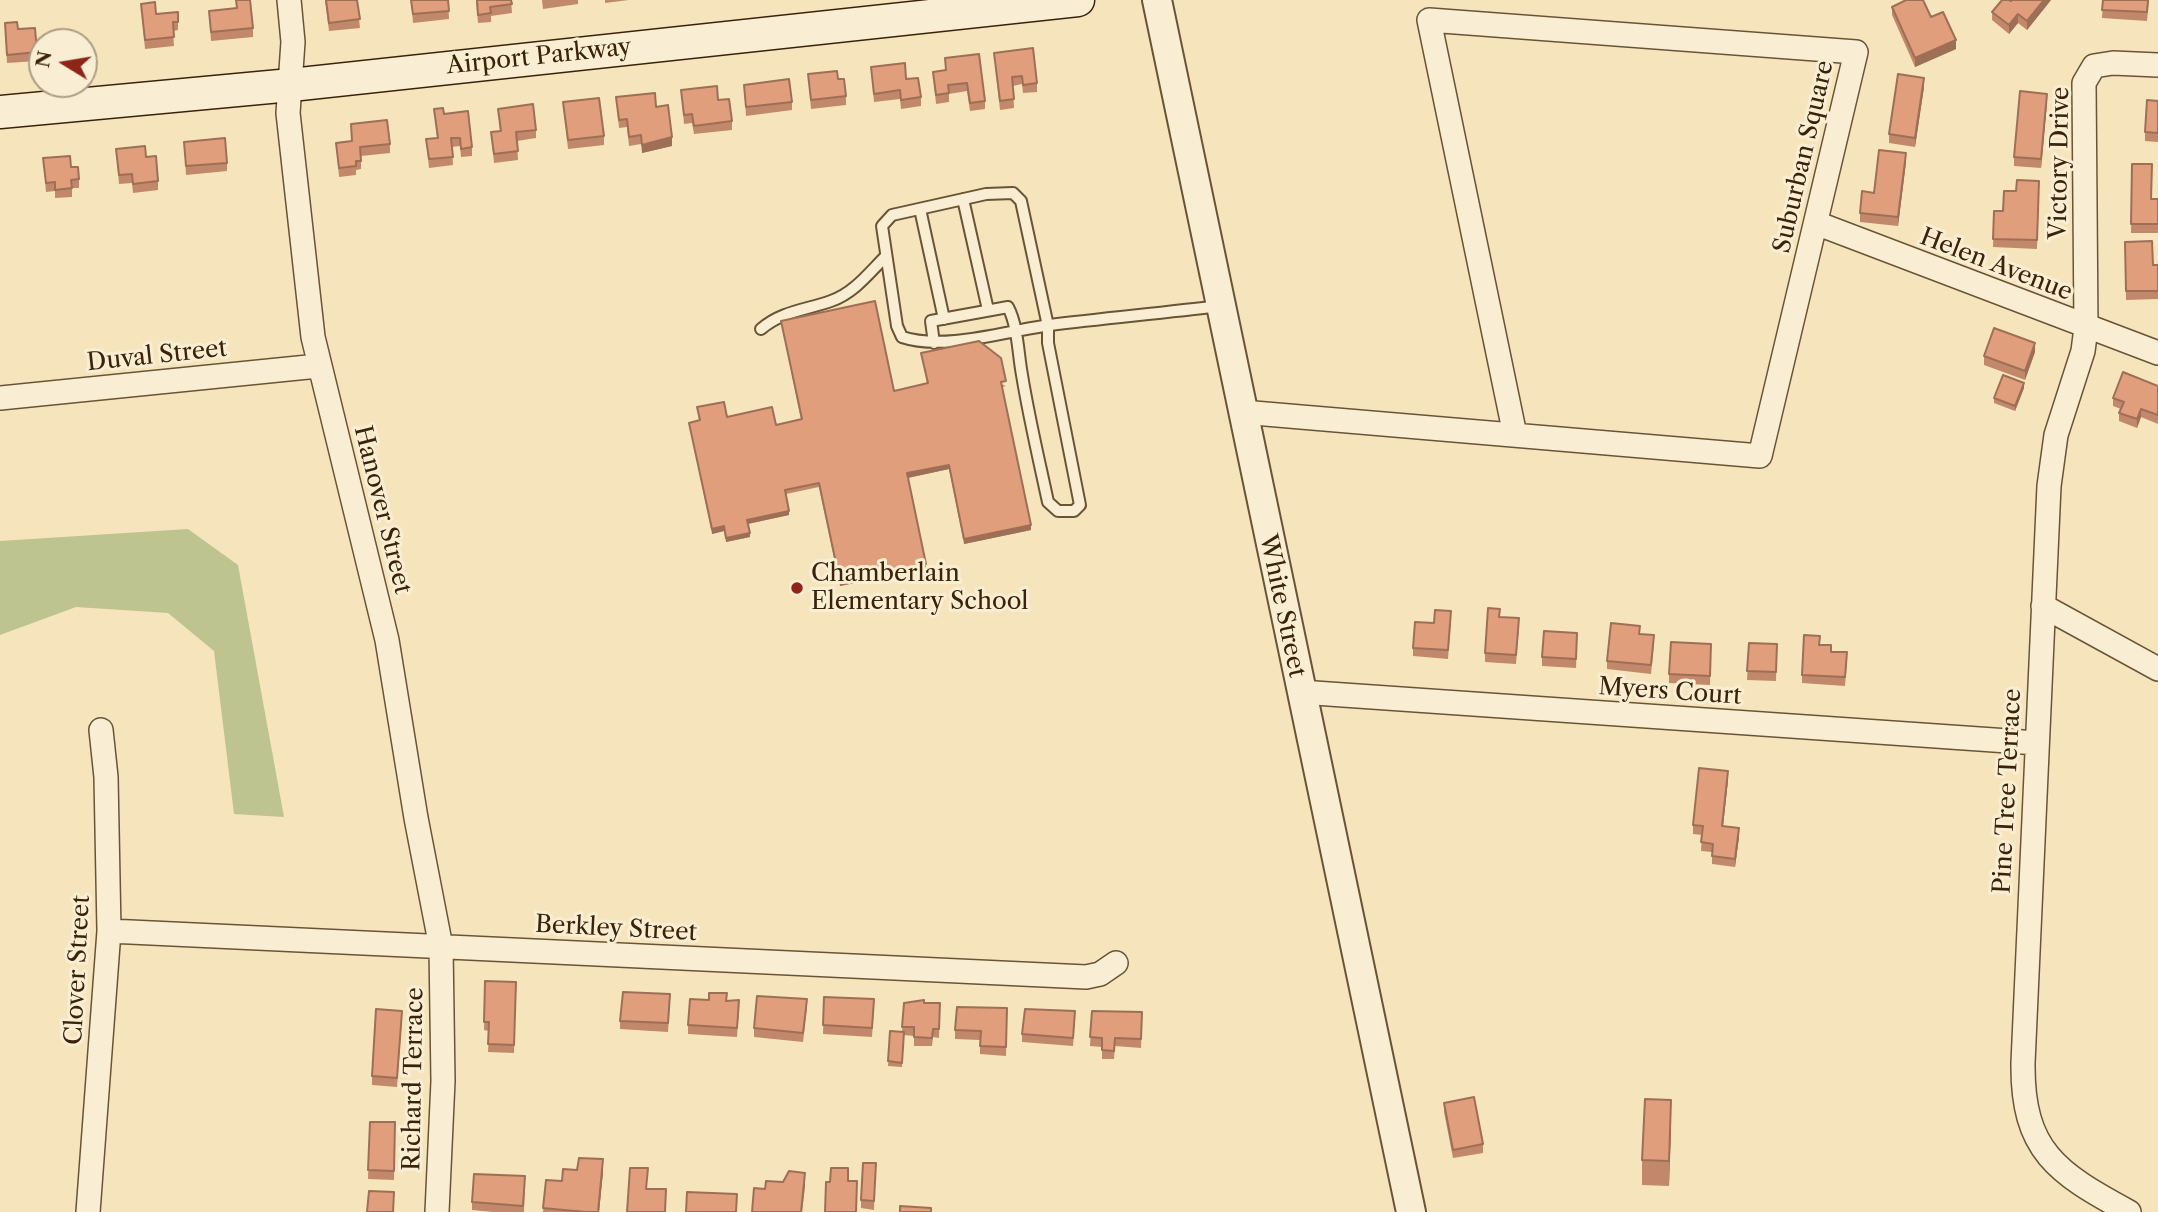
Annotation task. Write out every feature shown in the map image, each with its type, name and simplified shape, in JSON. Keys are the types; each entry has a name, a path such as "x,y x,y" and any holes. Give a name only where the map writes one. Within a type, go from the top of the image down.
{"main road":[{"name":"Airport Parkway","path":"0,112 291,85 1078,0"}],"street":[{"name":"Hanover Street","path":"289,0 293,42 288,113 318,366 387,640 416,818 442,947"},
{"name":"White Street","path":"1157,0 1410,1212"},
{"name":"Suburban Square","path":"1242,412 1760,456 1856,52 1429,20 1515,435"},
{"name":"Victory Drive","path":"2086,328 2084,83 2094,66 2158,65"},
{"name":"Helen Avenue","path":"1816,223 2086,328 2158,353"},
{"name":"Pine Tree Terrace","path":"2086,328 2083,351 2053,451 2043,606 2023,1063 2025,1102 2034,1136 2056,1165 2081,1185 2129,1212"},
{"name":"Duval Street","path":"0,398 318,366"},
{"path":"2043,606 2158,669"},
{"name":"Myers Court","path":"1300,692 2037,743"},
{"name":"Clover Street","path":"88,1212 109,931 106,777 101,730"},
{"name":"Berkley Street","path":"109,931 1086,977 1100,974 1116,963"},
{"name":"Richard Terrace","path":"437,1212 443,1081 442,947"}],"lane":[{"path":"934,343 931,321 1009,307 1015,330 1048,502 1058,511 1074,511 1080,505 1048,343 1048,326 1021,201 1013,193 963,200 892,215 881,226 897,326 902,337 934,343 1015,330 1048,326 1220,306"},
{"path":"963,200 988,310"},
{"path":"920,209 944,318"},
{"path":"761,328 775,317 833,300 851,291 886,256"}],"green space":[{"path":"188,529 238,565 284,817 234,814 214,651 168,613 76,607 0,635 0,541"}],"building":[{"path":"236,0 250,0 253,28 211,32 209,11 237,8"},
{"path":"326,0 357,0 360,19 329,23"},
{"path":"411,0 448,0 449,11 413,14"},
{"path":"477,0 511,0 512,4 490,7 491,13 478,15"},
{"path":"1906,0 1923,0 1931,17 1943,12 1956,40 1915,58 1892,7"},
{"path":"2002,0 2044,0 2027,21 2018,14 2009,25 1992,12"},
{"path":"2103,0 2148,0 2147,12 2102,10"},
{"path":"155,2 156,14 178,12 178,22 173,22 174,37 145,40 141,4"},
{"path":"17,22 18,29 28,28 28,53 7,55 5,23"},
{"path":"1033,48 1037,83 1023,85 1022,76 1012,77 1014,99 1000,101 994,53"},
{"path":"979,54 985,101 970,103 967,83 948,85 949,93 936,95 933,72 946,70 945,58"},
{"path":"905,63 906,79 918,78 921,97 901,100 900,90 874,94 871,67"},
{"path":"837,71 838,79 844,79 846,96 811,100 808,74"},
{"path":"1898,74 1924,78 1915,138 1889,134"},
{"path":"789,79 792,102 746,107 744,85"},
{"path":"717,86 718,100 729,99 732,121 694,126 692,114 684,115 681,90"},
{"path":"2020,91 2047,94 2041,159 2014,157"},
{"path":"655,93 656,107 668,105 672,137 642,145 641,135 629,137 627,119 619,120 616,97"},
{"path":"599,98 604,136 568,140 563,102"},
{"path":"2147,100 2158,101 2158,133 2145,132"},
{"path":"533,104 536,130 516,132 518,151 494,154 491,132 501,131 498,109"},
{"path":"443,108 444,114 468,111 472,147 461,149 460,138 451,138 453,157 429,159 426,139 438,138 434,109"},
{"path":"387,120 390,144 360,147 361,161 356,161 356,166 339,168 336,143 352,141 351,124"},
{"path":"225,138 227,163 186,166 184,142"},
{"path":"145,146 146,157 156,156 158,181 133,184 132,174 119,175 116,149"},
{"path":"1879,150 1906,153 1898,217 1860,213 1862,191 1874,193"},
{"path":"70,156 71,167 78,167 79,179 71,180 72,188 55,190 55,182 46,183 43,158"},
{"path":"2132,164 2152,164 2151,199 2158,199 2158,224 2131,224"},
{"path":"2017,180 2039,181 2037,240 1993,239 1994,211 2003,211 2004,191 2016,191"},
{"path":"2152,241 2153,265 2158,265 2158,291 2126,291 2125,242"},
{"name":"Chamberlain Elementary School","path":"875,301 894,391 928,383 921,353 979,341 1001,358 1006,381 1001,382 1031,525 964,539 949,465 907,473 926,564 840,582 819,483 785,490 789,511 747,520 750,533 726,538 724,526 712,529 689,423 700,420 697,407 724,402 727,417 772,407 776,425 802,419 781,321"},
{"path":"1994,328 2035,343 2025,371 1984,356"},
{"path":"2123,372 2158,386 2158,415 2141,409 2137,419 2119,413 2124,402 2113,398"},
{"path":"2003,375 2024,383 2015,406 1994,398"},
{"path":"1488,608 1500,609 1499,617 1519,618 1516,655 1485,653"},
{"path":"1435,610 1451,611 1448,650 1413,648 1415,622 1434,623"},
{"path":"1611,623 1640,626 1639,634 1654,635 1651,665 1607,661"},
{"path":"1544,631 1577,633 1576,659 1542,657"},
{"path":"1804,635 1820,636 1819,645 1831,645 1831,652 1847,652 1845,677 1802,675"},
{"path":"1671,642 1711,644 1710,676 1669,674"},
{"path":"1749,643 1777,644 1776,672 1747,671"},
{"path":"1699,768 1728,771 1722,826 1739,828 1735,859 1712,856 1713,844 1701,842 1703,826 1693,825"},
{"path":"485,981 516,982 514,1045 488,1044 489,1022 484,1022"},
{"path":"623,992 670,994 668,1023 620,1021"},
{"path":"709,993 727,993 726,1001 739,1000 737,1028 688,1025 690,999 709,1000"},
{"path":"757,996 807,999 803,1033 754,1028"},
{"path":"824,997 874,999 872,1028 823,1025"},
{"path":"924,1000 924,1003 940,1003 939,1029 933,1029 932,1038 914,1037 914,1027 902,1027 904,1003"},
{"path":"957,1007 1007,1008 1006,1047 980,1046 981,1031 955,1030"},
{"path":"376,1009 402,1011 397,1078 372,1076"},
{"path":"1025,1009 1075,1011 1073,1038 1022,1034"},
{"path":"1092,1011 1142,1012 1141,1039 1115,1038 1114,1051 1102,1050 1102,1038 1090,1037"},
{"path":"890,1031 904,1032 902,1063 888,1061"},
{"path":"1474,1097 1483,1144 1453,1150 1444,1103"},
{"path":"1645,1099 1671,1100 1669,1161 1642,1160"},
{"path":"370,1122 395,1122 394,1171 368,1170"},
{"path":"579,1158 603,1159 598,1212 543,1208 546,1180 562,1181 563,1169 577,1170"},
{"path":"863,1163 876,1163 874,1201 861,1200"},
{"path":"630,1168 648,1168 646,1189 666,1189 665,1212 627,1212"},
{"path":"831,1168 848,1168 848,1181 857,1181 856,1212 825,1212 826,1182 830,1182"},
{"path":"789,1171 805,1173 801,1212 752,1212 754,1188 765,1189 766,1181 783,1182"},
{"path":"474,1174 525,1176 523,1206 472,1202"},
{"path":"369,1191 394,1192 393,1212 367,1212"},
{"path":"687,1192 737,1194 736,1212 686,1212"},
{"path":"900,1206 931,1208 931,1212 900,1212"}],"place":[{"name":"Chamberlain Elementary School","path":"797,588"}]}
